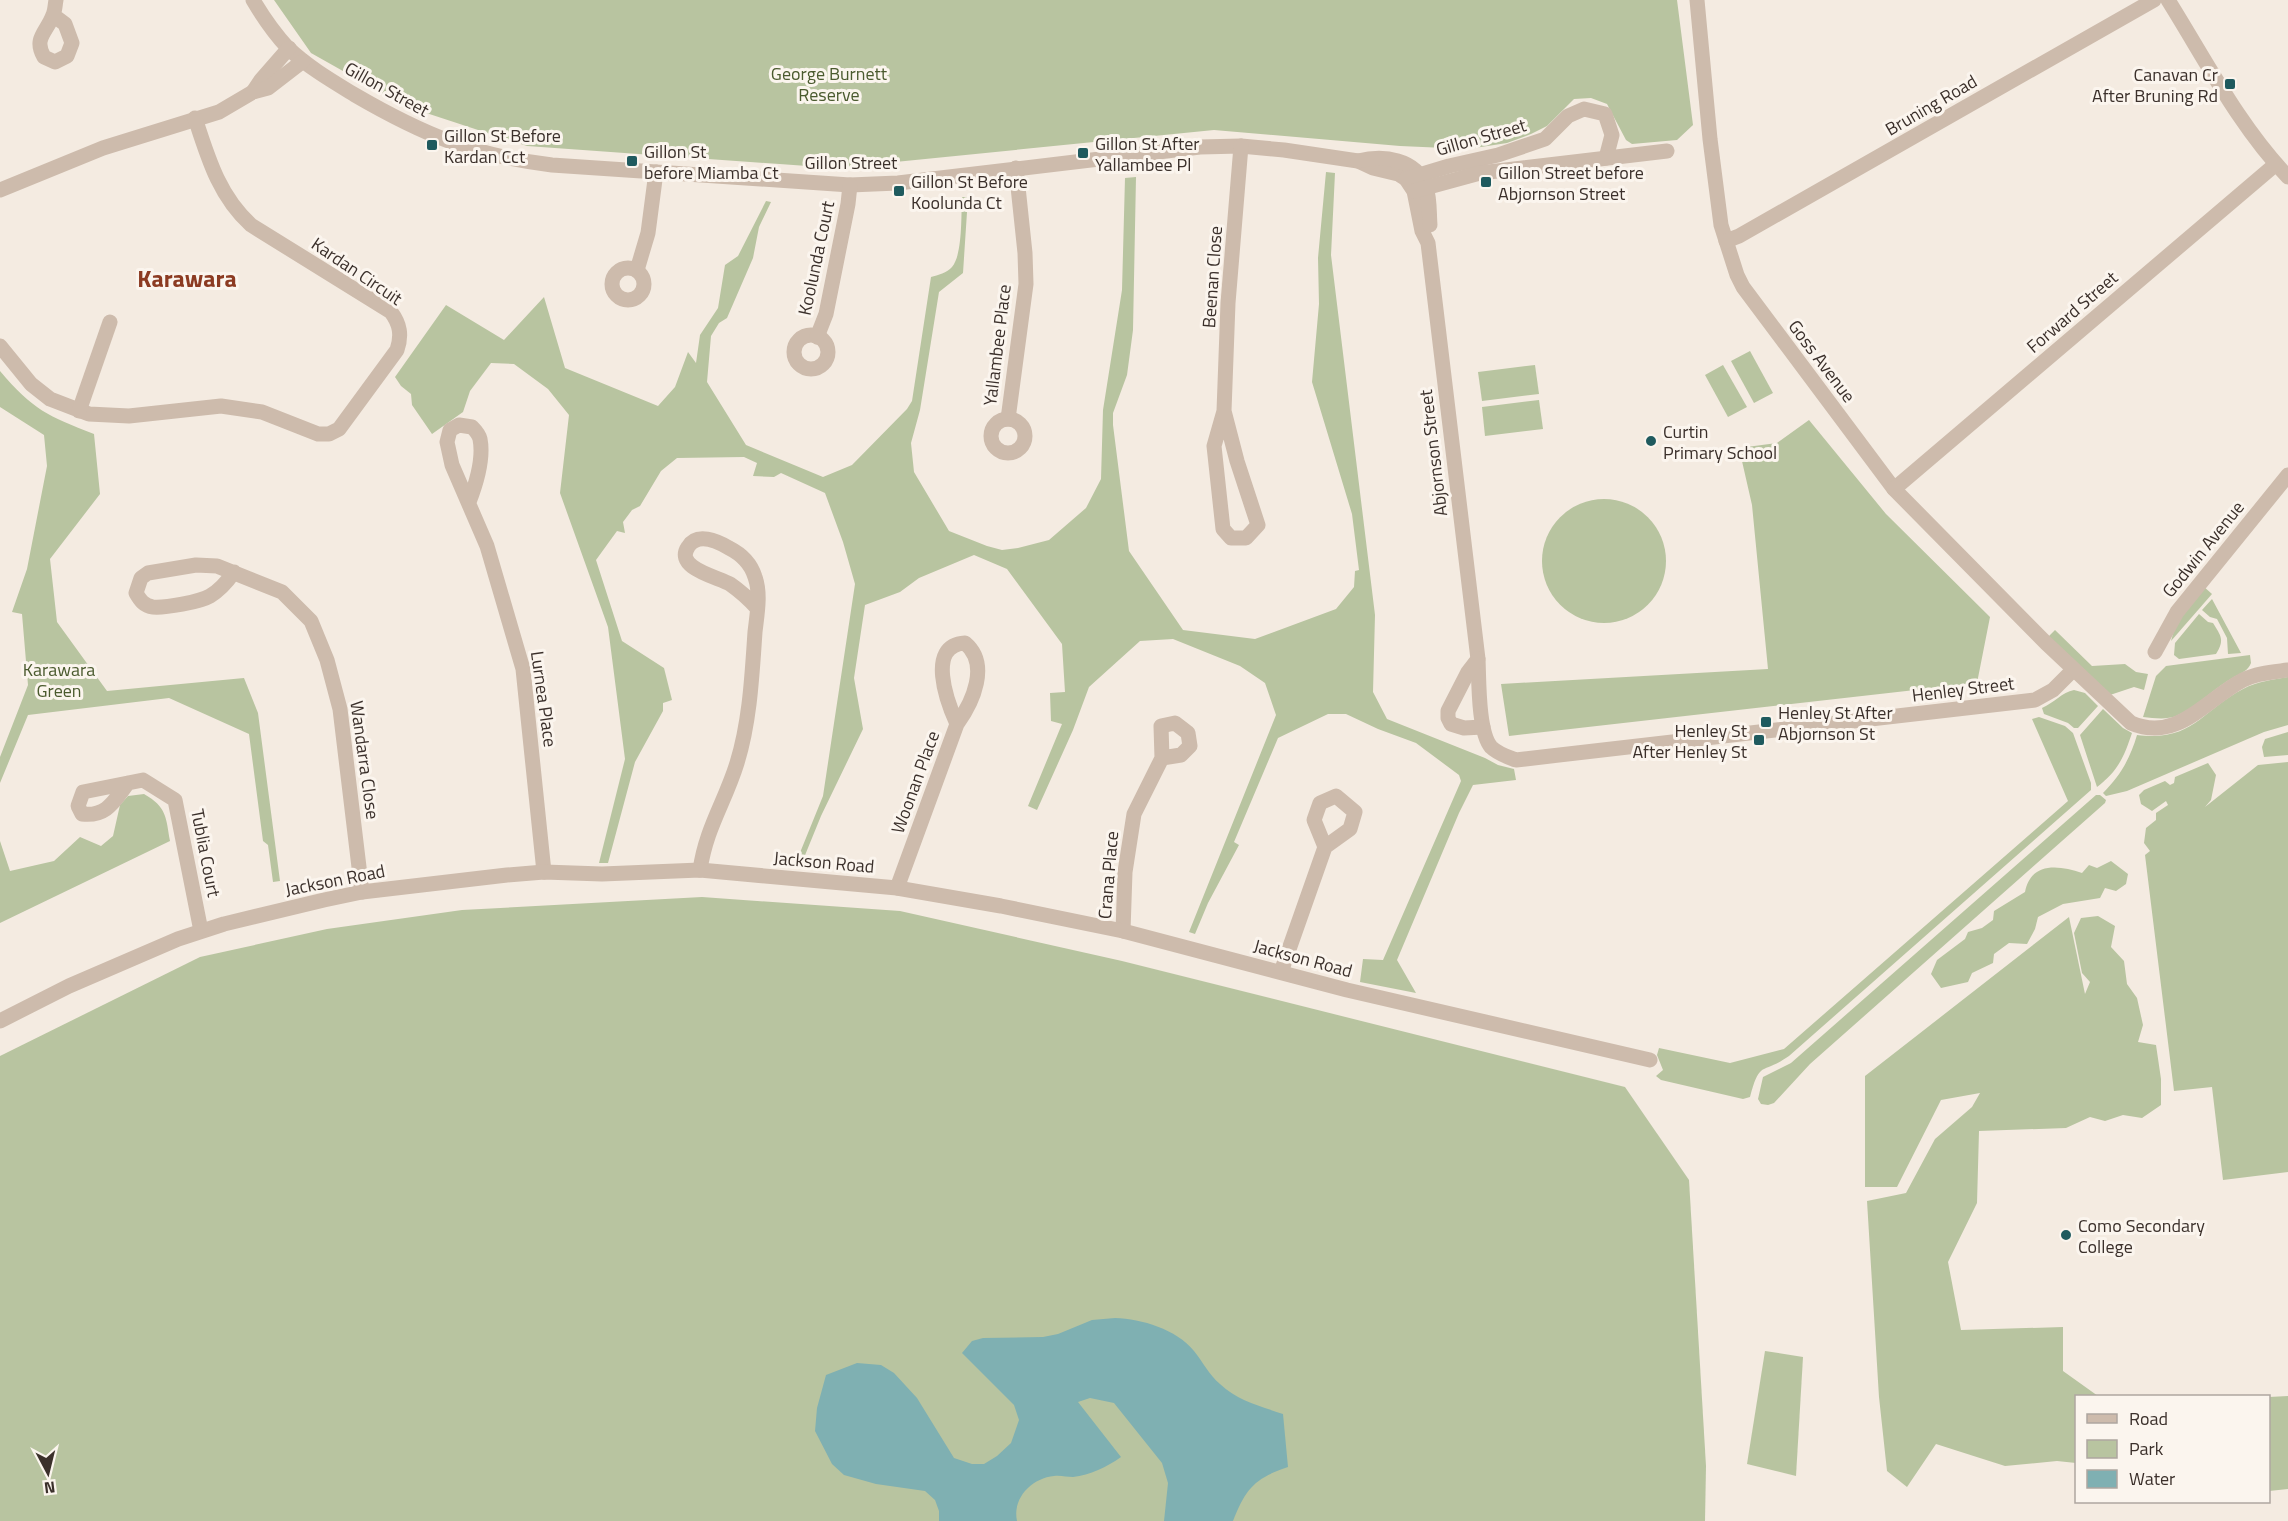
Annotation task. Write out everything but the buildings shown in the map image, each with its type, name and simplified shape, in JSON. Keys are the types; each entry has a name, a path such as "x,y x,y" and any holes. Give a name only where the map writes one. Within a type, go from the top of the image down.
{"street":[{"name":"Gillon Street","path":"253,0 288,48 326,78 403,122 455,144 522,162 850,185 898,183 1200,147 1241,146 1358,160 1373,168 1398,174 1417,183 1667,150"},
{"name":"Goss Avenue","path":"1698,0 1710,139 1721,225 1737,274 1753,302 1894,489 2073,670"},
{"name":"Bruning Road","path":"1726,241 1739,236 2154,0"},
{"path":"2168,0 2239,113 2288,177"},
{"path":"253,92 288,48"},
{"path":"0,190 103,148 219,112 253,92 268,88 303,62"},
{"name":"Gillon Street","path":"1417,183 1545,139 1568,116 1584,109 1605,114 1612,135 1606,158"},
{"name":"Kardan Circuit","path":"0,346 31,384 50,399 88,414 129,416 207,406 235,407 262,412 318,434 329,434 339,429 397,350 400,329 391,312 251,225 235,209 217,180 195,118"},
{"name":"Beenan Close","path":"1224,411 1237,461 1258,525 1246,538 1231,538 1223,529 1214,446 1224,411 1228,303 1241,146"},
{"name":"Forward Street","path":"1894,489 2276,164"},
{"name":"Yallambee Place","path":"1008,419 1026,285 1016,168"},
{"path":"637,270 648,233 656,172"},
{"name":"Abjornson Street","path":"1417,183 1431,230 1428,243 1478,659 1483,727 1492,748"},
{"name":"Koolunda Court","path":"817,337 826,314 850,185"},
{"path":"79,411 110,322"},
{"name":"Godwin Avenue","path":"2155,652 2177,612 2288,475"},
{"name":"Lurnea Place","path":"469,502 486,546 523,669 544,872"},
{"path":"700,870 708,833 737,762 751,690 757,608 758,591 755,576 742,554 717,541 694,540 689,545 686,552 687,560 694,569 728,582 757,608"},
{"name":"Wandarra Close","path":"234,572 221,588 207,598 152,607 140,602 136,593 141,578 148,573 196,565 217,566 234,572 282,592 311,621 327,660 340,709 362,892"},
{"path":"1478,659 1458,691 1448,711 1448,718 1451,724 1458,727 1483,727"},
{"path":"2073,670 2131,723 2146,728 2176,725 2244,680 2258,674 2288,670"},
{"name":"Henley Street","path":"1492,748 1516,760 2035,700 2053,690 2073,670"},
{"name":"Woonan Place","path":"897,888 957,724"},
{"name":"Crana Place","path":"1123,931 1125,872 1134,814 1162,758"},
{"name":"Tublia Court","path":"128,783 143,780 175,800 201,931"},
{"path":"1281,972 1325,847"},
{"name":"Jackson Road","path":"0,1021 69,986 147,951 201,931 362,892 544,872 602,874 700,870 897,888 1001,906 1123,931 1494,1025 1650,1059"}],"green space":[{"name":"George Burnett Reserve","path":"274,0 1677,0 1693,125 1677,140 1632,144 1626,140 1607,104 1591,98 1574,99 1547,126 1531,134 1507,143 1468,149 1400,146 1214,130 835,168 527,146 405,106 311,53"},
{"path":"1326,172 1335,173 1331,255 1375,615 1373,692 1387,719 1498,765 1514,769 1516,780 1473,785 1459,813 1397,960 1416,993 1360,982 1363,959 1383,960 1461,781 1459,775 1416,743 1346,714 1328,714 1278,738 1234,842 1239,845 1208,903 1195,934 1189,932 1276,715 1265,683 1240,666 1173,639 1140,641 1089,687 1073,730 1037,810 1028,806 1062,724 1051,721 1050,693 1065,692 1062,644 1007,569 974,555 919,578 900,592 865,605 854,678 863,729 821,816 801,865 795,865 823,796 855,584 825,493 781,473 774,477 753,476 757,463 744,457 677,458 661,471 640,506 632,510 623,522 625,533 617,531 596,560 622,641 664,668 672,700 663,703 663,711 635,762 608,863 599,863 625,759 608,627 560,493 569,415 548,389 514,364 491,363 470,391 463,412 432,434 412,405 411,394 395,377 446,305 504,340 544,297 565,368 658,406 675,387 688,352 696,363 700,335 718,308 725,265 738,256 766,201 771,202 759,227 753,258 727,318 719,323 711,336 707,382 746,445 823,477 852,465 907,409 912,401 931,277 948,271 956,261 960,244 962,197 968,197 963,273 939,292 920,410 911,443 914,472 949,531 1002,550 1018,548 1049,540 1086,508 1101,479 1103,410 1122,290 1125,178 1136,177 1133,330 1127,375 1113,413 1129,551 1183,630 1255,639 1336,609 1354,587 1355,571 1359,570 1352,514 1312,382 1319,304 1318,258"},
{"path":"1750,351 1773,393 1754,403 1731,361"},
{"path":"1535,365 1539,394 1482,401 1478,372"},
{"path":"1723,365 1747,407 1728,417 1705,375"},
{"name":"Karawara Green","path":"0,371 22,395 42,410 94,434 100,494 50,559 57,622 107,691 244,678 258,713 280,881 273,882 268,845 263,841 249,734 169,698 28,715 0,783 0,757 28,685 22,614 12,612 27,569 47,466 44,435 0,407"},
{"path":"1539,400 1543,429 1485,436 1482,407"},
{"path":"1809,420 1886,514 1990,617 1977,683 1509,736 1501,684 1768,669 1752,505 1739,448 1777,443"},
{"path":"1604,499 1628,504 1639,509 1648,517 1656,526 1661,537 1666,561 1661,585 1656,596 1648,605 1639,613 1628,618 1604,623 1580,618 1569,613 1560,605 1552,596 1547,585 1542,561 1547,537 1552,526 1560,517 1569,509 1580,504"},
{"path":"2203,586 2212,594 2171,641 2180,618"},
{"path":"2212,599 2241,653 2228,654 2227,638 2217,619 2210,617 2202,610"},
{"path":"2199,614 2208,622 2213,623 2218,631 2221,638 2219,649 2216,654 2179,659 2174,655 2175,643"},
{"path":"2055,630 2092,666 2125,664 2136,672 2148,674 2144,690 2134,687 2110,695 2048,637"},
{"path":"2250,655 2251,663 2246,670 2184,712 2168,718 2143,717 2156,676 2166,666"},
{"path":"2288,677 2288,725 2264,732 2127,791 2106,796 2103,793 2124,767 2137,735 2171,734 2195,723 2249,686"},
{"path":"2074,690 2085,693 2098,706 2078,728 2044,714 2042,708"},
{"path":"2103,709 2123,728 2132,733 2119,763 2097,787 2080,735"},
{"path":"2039,717 2065,726 2073,733 2091,783 2091,790 1789,1056 1763,1069 1753,1085 1750,1097 1743,1099 1661,1080 1656,1076 1663,1070 1657,1055 1659,1048 1730,1063 1784,1049 2068,801 2032,719"},
{"path":"2288,732 2288,755 2264,757 2262,747 2265,739"},
{"path":"2288,762 2288,1172 2223,1180 2212,1087 2174,1091 2145,855 2150,851 2144,843 2146,828 2156,820 2156,813 2168,805 2166,801 2152,811 2141,804 2139,795 2144,790 2165,781 2170,785 2174,783 2175,777 2208,763 2216,775 2211,800 2205,807 2258,765"},
{"path":"144,794 157,804 164,814 170,841 0,923 0,841 10,871 54,861 80,837 101,846 113,836 120,805 128,796"},
{"path":"2096,795 2106,800 2105,803 1810,1064 1774,1103 1761,1104 1758,1099 1763,1077 1791,1063"},
{"path":"2111,861 2128,874 2126,884 2116,891 2105,888 2100,898 2063,904 2038,917 2027,944 2009,943 1994,954 1993,963 1972,973 1968,982 1941,988 1931,974 1937,960 1965,939 1968,932 1982,928 1993,920 1994,911 2025,892 2028,882 2039,871 2047,868 2064,868 2082,873 2089,865 2097,868"},
{"path":"702,897 900,911 1122,961 1625,1087 1689,1180 1706,1466 1705,1521 0,1521 0,1056 200,957 327,929 462,910"},
{"path":"2098,916 2115,926 2111,947 2124,961 2127,984 2137,998 2143,1025 2138,1042 2156,1045 2161,1079 2161,1105 2142,1118 2123,1115 2105,1121 2090,1117 2066,1128 1979,1131 1977,1203 1948,1262 1961,1330 2063,1327 2063,1371 2097,1395 2075,1395 2075,1463 2057,1461 2005,1466 1936,1444 1907,1487 1887,1471 1879,1397 1867,1201 1906,1193 1935,1139 1972,1107 1980,1093 1941,1100 1897,1187 1865,1187 1865,1076 2069,917 2085,994 2090,982 2082,973 2074,933 2081,918"},
{"path":"1765,1351 1803,1357 1796,1476 1747,1464"},
{"path":"2288,1396 2288,1489 2270,1491 2270,1397"}],"water":[{"path":"1115,1318 1136,1320 1168,1331 1187,1343 1213,1377 1227,1390 1250,1402 1283,1414 1288,1467 1267,1475 1253,1486 1242,1500 1233,1521 1164,1521 1168,1483 1162,1463 1114,1403 1090,1398 1078,1402 1121,1457 1086,1474 1073,1477 1054,1476 1031,1485 1021,1497 1016,1513 1017,1521 939,1521 939,1511 935,1500 925,1491 876,1484 844,1475 832,1464 815,1431 817,1408 826,1375 857,1363 881,1365 894,1373 917,1398 954,1458 972,1464 984,1464 1011,1443 1019,1420 1014,1405 962,1353 972,1341 983,1338 1043,1337 1058,1334 1092,1320"}],"place":[{"name":"Canavan Cr After Bruning Rd","path":"2230,84"},
{"name":"Gillon St Before Kardan Cct","path":"432,145"},
{"name":"Gillon St After Yallambee Pl","path":"1083,153"},
{"name":"Gillon St before Miamba Ct","path":"632,161"},
{"name":"Gillon Street before Abjornson Street","path":"1486,182"},
{"name":"Gillon St Before Koolunda Ct","path":"899,191"},
{"name":"Curtin Primary School","path":"1651,441"},
{"name":"Henley St After Abjornson St","path":"1766,722"},
{"name":"Henley St After Henley St","path":"1759,740"},
{"name":"Como Secondary College","path":"2066,1235"}],"district":[{"name":"Karawara","path":"187,278"}]}
